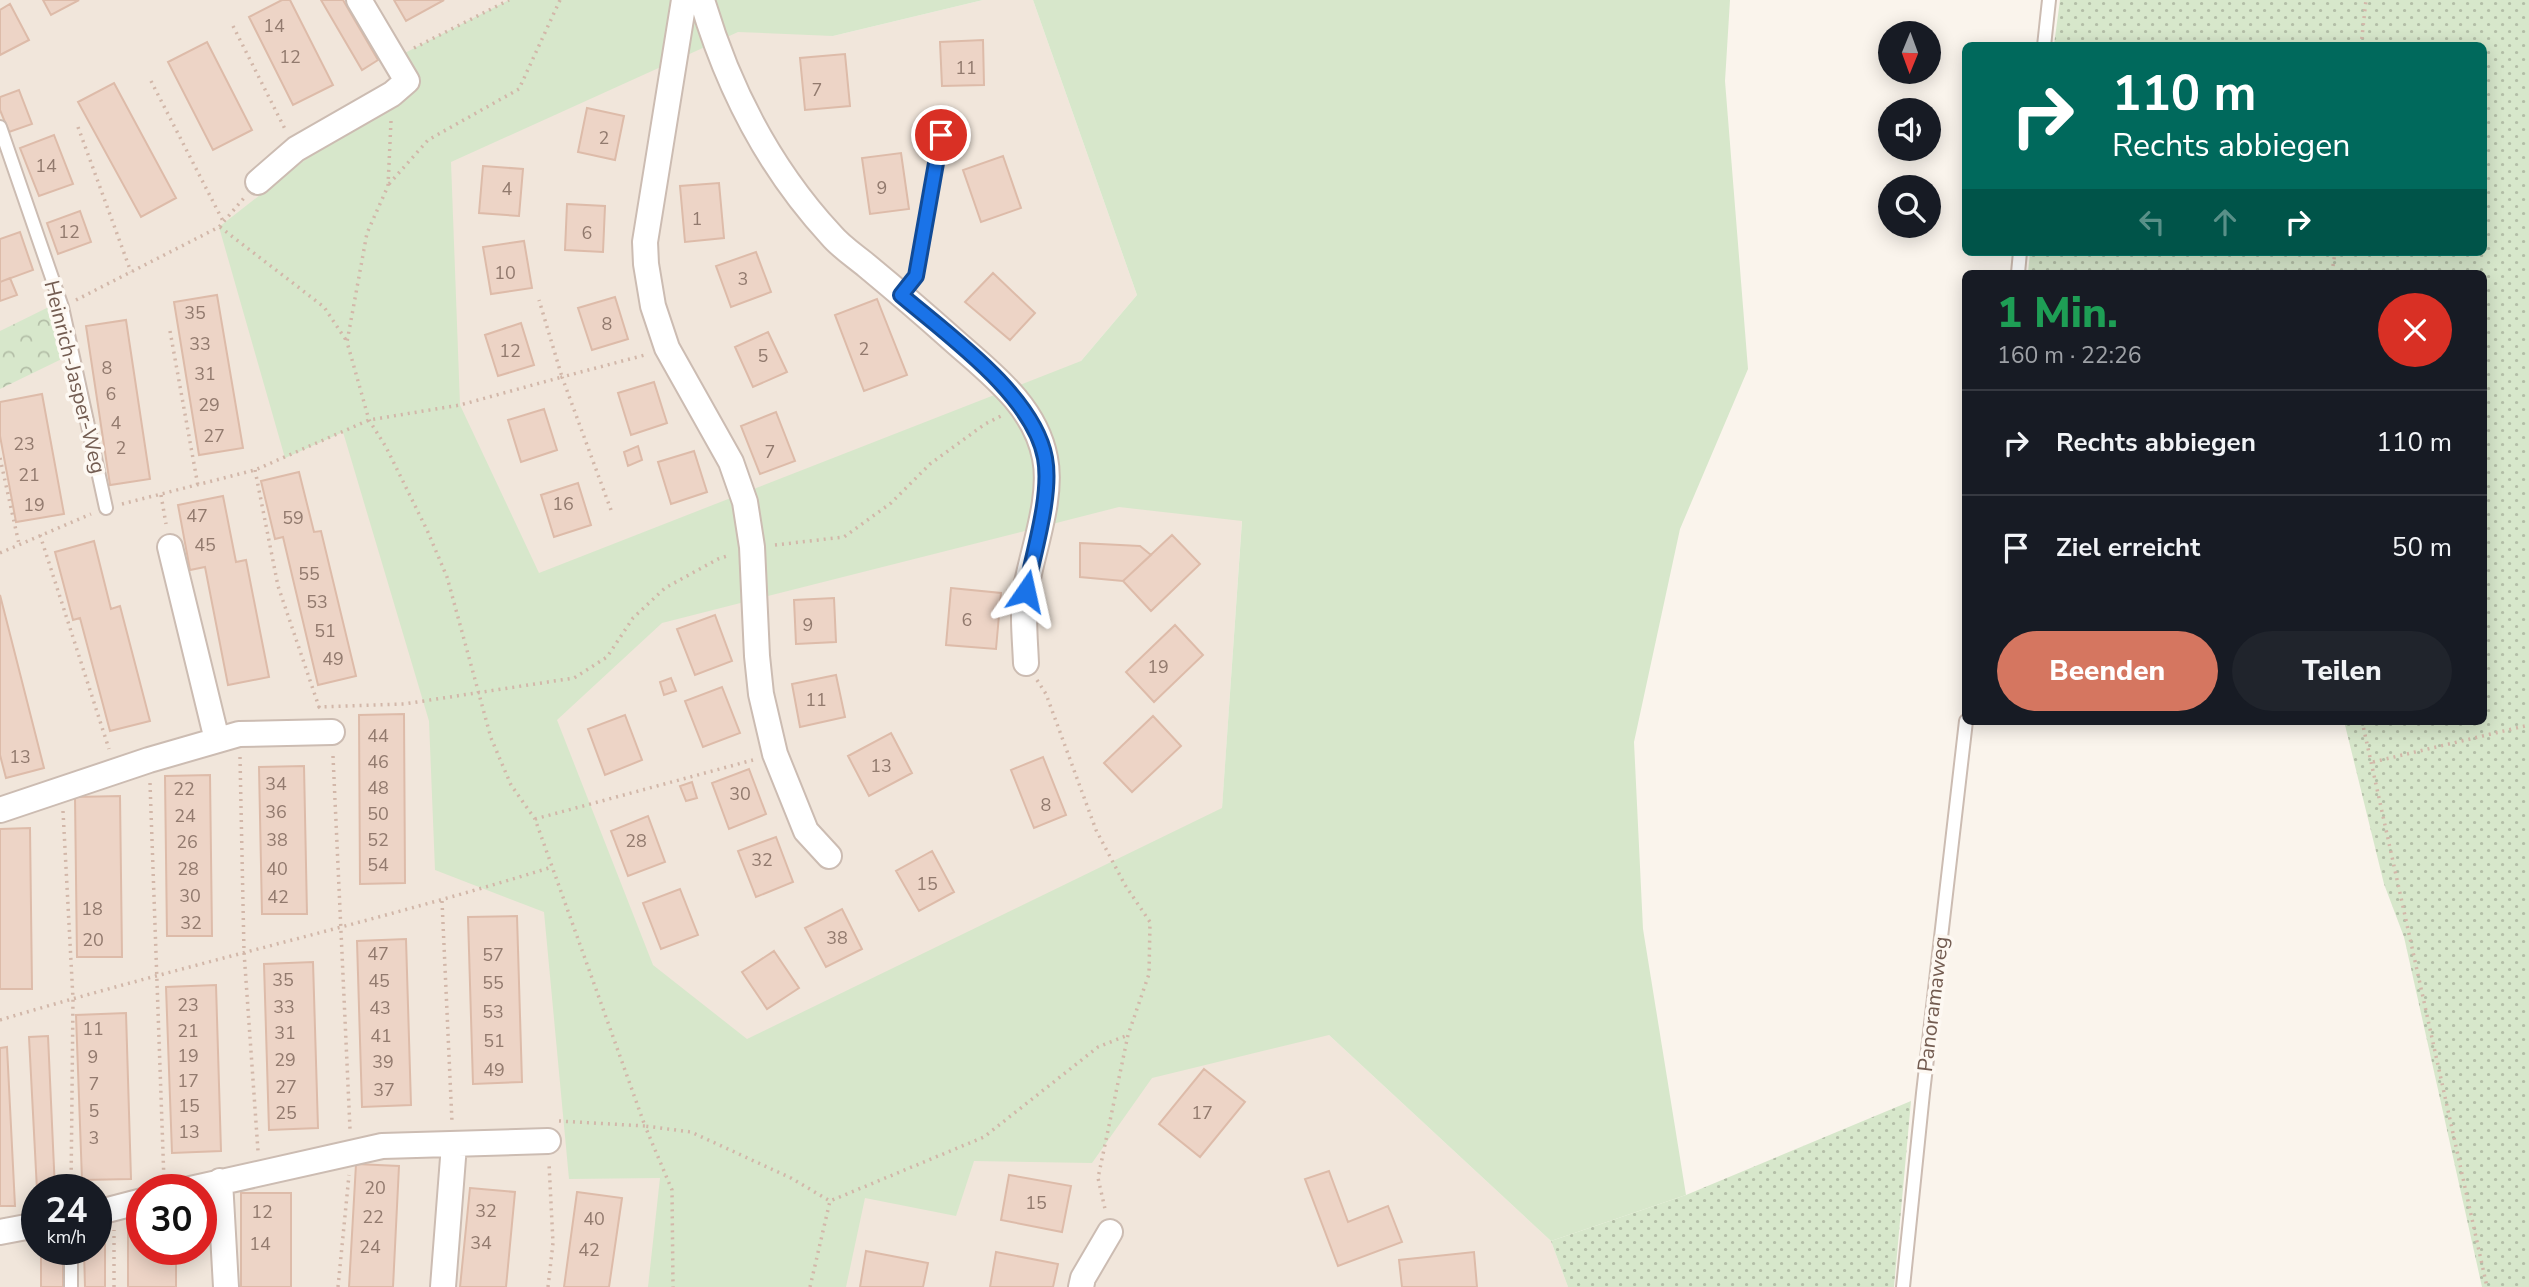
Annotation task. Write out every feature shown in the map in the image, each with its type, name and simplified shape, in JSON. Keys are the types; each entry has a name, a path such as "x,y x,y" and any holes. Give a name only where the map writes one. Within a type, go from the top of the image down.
{"street":[{"path":"258,182 296,149 392,94 407,81 359,0"},
{"path":"684,0 646,242 646,264 653,306 667,348 731,462 745,502 752,548 761,694 775,754 806,831 829,856"},
{"path":"702,0 732,89 758,138 792,187 832,236 1006,387 1036,428 1045,458 1046,492 1026,591 1026,663"},
{"path":"170,547 228,737"},
{"path":"0,810 149,760 228,737 332,732"},
{"path":"217,1182 382,1146 548,1141"},
{"path":"443,1287 454,1145"},
{"path":"220,1181 226,1287"},
{"path":"0,1232 21,1228"},
{"path":"1081,1287 1110,1232"}],"lane":[{"path":"2044,42 2049,0"},
{"name":"Heinrich-Jasper-Weg","path":"0,127 62,307 106,508"},
{"path":"901,295 916,276 941,135"},
{"name":"Panoramaweg","path":"1903,1287 1966,725"},
{"path":"71,1265 71,1287"}],"path":[{"path":"494,0 497,6"},
{"path":"393,59 509,0"},
{"path":"347,342 367,233 388,186 428,140 519,89 560,0"},
{"path":"2361,42 2366,0"},
{"path":"233,26 296,149"},
{"path":"151,81 224,223"},
{"path":"388,186 392,94"},
{"path":"78,127 131,272"},
{"path":"62,307 219,227 258,182"},
{"path":"219,227 324,307 347,342 369,420 386,447 447,577 491,738 511,785 535,819 645,1125 672,1190 673,1287"},
{"path":"539,300 562,377 611,510"},
{"path":"170,331 198,486"},
{"path":"0,553 106,508 255,470 369,420 460,405 667,348"},
{"path":"320,707 404,704 574,678 607,657 633,618 665,589 718,559 752,548 844,537 891,503 930,464 985,424 1022,407"},
{"path":"0,457 19,544"},
{"path":"255,470 278,586 320,707 332,732 351,1151 338,1287"},
{"path":"161,495 170,547"},
{"path":"40,535 117,772"},
{"path":"1026,663 1046,694 1096,830 1125,885 1150,922 1149,974 1128,1035 1098,1178 1110,1232"},
{"path":"2363,725 2487,1287"},
{"path":"2373,762 2529,725"},
{"path":"228,737 260,1172"},
{"path":"535,819 775,754"},
{"path":"149,760 163,1174"},
{"path":"62,791 73,999 71,1174"},
{"path":"0,1020 244,952 442,901 552,867"},
{"path":"442,901 454,1145"},
{"path":"830,1201 984,1136 1098,1046 1128,1035"},
{"path":"548,1287 553,1243 548,1141 556,1121 645,1125 691,1132 790,1178 830,1201"},
{"path":"810,1287 830,1201"},
{"path":"111,1265 114,1287"}],"shaded area":[{"path":"0,0 729,0 833,36 983,0 1033,0 1137,295 1081,361 1242,520 1222,809 1329,1035 1551,1241 1568,1287 0,1287"}],"green space":[{"path":"509,0 983,0 833,36 738,32 451,162 460,405 539,573 1081,361 1137,295 1033,0 1730,0 1725,81 1748,369 1680,529 1634,742 1643,929 1686,1195 1551,1241 1329,1035 1152,1078 1092,1163 974,1161 956,1216 865,1198 846,1287 648,1287 660,1178 569,1179 544,912 435,870 429,721 343,432 285,458 219,227 406,81 393,59","holes":["1119,507 1242,521 1222,808 747,1039 653,965 557,720 662,623"]},
{"path":"2060,0 2529,0 2529,1287 2482,1287 2404,937 2384,884 2345,725 2487,725 2487,270 2028,270 2030,256 2487,256 2487,42 2054,42"},
{"path":"63,300 72,354 0,389 0,331"},
{"path":"1911,1101 1894,1287 1568,1287 1551,1241 1686,1195"}],"building":[{"path":"43,0 79,0 51,15"},
{"path":"282,0 290,0 333,85 293,105 249,17"},
{"path":"321,0 343,0 378,60 362,70"},
{"path":"394,0 444,0 406,21"},
{"path":"10,4 29,40 0,55 0,10"},
{"path":"983,40 984,85 942,86 940,42"},
{"path":"207,42 252,130 213,150 168,62"},
{"path":"845,54 850,106 805,110 800,58"},
{"path":"114,83 176,198 141,217 78,102"},
{"path":"19,90 32,124 9,132 0,110 0,97"},
{"path":"587,108 624,116 615,160 578,152"},
{"path":"54,135 73,184 39,196 20,148"},
{"path":"901,153 909,209 870,214 862,158"},
{"path":"1003,156 1021,208 981,222 963,170"},
{"path":"483,166 523,169 519,216 479,213"},
{"path":"719,183 724,238 685,242 680,186"},
{"path":"567,204 605,206 603,252 565,250"},
{"path":"80,211 91,242 58,254 47,223"},
{"path":"20,232 33,270 0,282 0,239"},
{"path":"524,241 532,288 491,294 483,247"},
{"path":"756,252 771,292 731,307 716,266"},
{"path":"993,273 1035,313 1010,340 965,302"},
{"path":"10,278 17,295 0,301 0,282"},
{"path":"217,295 243,448 199,455 174,302"},
{"path":"615,297 628,339 592,350 578,308"},
{"path":"877,299 907,375 864,391 835,315"},
{"path":"126,320 150,479 110,485 86,326"},
{"path":"521,323 534,365 498,376 485,335"},
{"path":"768,332 787,372 753,387 735,347"},
{"path":"654,382 667,423 631,435 618,393"},
{"path":"42,394 64,514 16,522 0,436 0,402"},
{"path":"544,409 557,450 521,462 508,420"},
{"path":"776,412 795,461 760,474 741,426"},
{"path":"638,446 642,460 628,466 624,452"},
{"path":"694,451 707,492 671,504 658,462"},
{"path":"299,472 314,532 321,531 356,676 318,685 283,537 275,539 261,481"},
{"path":"578,483 591,525 554,537 541,495"},
{"path":"223,496 236,562 246,560 269,677 228,685 205,567 190,570 178,505"},
{"path":"1172,535 1200,564 1151,611 1123,581"},
{"path":"94,541 111,609 120,606 150,721 110,731 80,618 73,620 55,552"},
{"path":"1080,543 1140,546 1151,555 1123,581 1080,577"},
{"path":"951,588 1001,593 996,649 946,645"},
{"path":"0,595 44,768 6,778 0,755"},
{"path":"834,598 836,642 796,644 794,600"},
{"path":"715,615 732,661 695,675 677,629"},
{"path":"1175,625 1203,655 1154,702 1126,672"},
{"path":"836,675 845,717 800,727 792,684"},
{"path":"671,678 676,691 664,695 660,682"},
{"path":"722,687 740,733 703,747 685,701"},
{"path":"404,714 405,883 360,884 359,715"},
{"path":"625,715 642,760 605,775 588,729"},
{"path":"1153,716 1181,746 1132,792 1104,763"},
{"path":"891,733 912,773 869,796 848,756"},
{"path":"1043,757 1066,815 1034,828 1011,770"},
{"path":"304,766 307,914 262,914 259,767"},
{"path":"749,769 766,814 729,829 712,783"},
{"path":"210,775 212,936 167,936 165,776"},
{"path":"692,782 697,798 686,801 680,786"},
{"path":"120,796 122,957 77,957 75,797"},
{"path":"648,816 665,862 628,876 611,831"},
{"path":"30,828 32,989 0,989 0,829"},
{"path":"776,837 793,882 756,897 738,851"},
{"path":"932,851 954,892 919,911 896,871"},
{"path":"680,889 698,935 661,949 643,903"},
{"path":"842,909 862,949 826,967 805,928"},
{"path":"517,916 522,1082 473,1084 468,917"},
{"path":"406,939 411,1105 362,1107 357,941"},
{"path":"774,951 799,988 767,1009 742,972"},
{"path":"313,962 318,1128 269,1130 264,964"},
{"path":"216,985 221,1151 172,1153 166,987"},
{"path":"126,1013 131,1174 126,1174 126,1179 112,1179 112,1174 82,1174 76,1015"},
{"path":"48,1036 54,1174 36,1174 29,1037"},
{"path":"7,1047 15,1206 0,1206 0,1048"},
{"path":"1204,1069 1245,1102 1200,1157 1159,1124"},
{"path":"356,1164 399,1166 393,1287 349,1287"},
{"path":"1329,1171 1348,1222 1388,1206 1402,1242 1338,1266 1305,1179"},
{"path":"1009,1175 1071,1186 1062,1232 1001,1220"},
{"path":"470,1188 515,1192 506,1287 460,1287"},
{"path":"577,1192 622,1198 609,1287 564,1287"},
{"path":"241,1193 291,1193 291,1287 241,1287"},
{"path":"866,1251 928,1263 923,1287 860,1287"},
{"path":"996,1252 1058,1264 1053,1287 990,1287"},
{"path":"1474,1252 1477,1287 1402,1287 1399,1260"},
{"path":"41,1265 63,1265 63,1287 41,1287"},
{"path":"84,1265 105,1265 105,1287 85,1287"},
{"path":"128,1265 176,1265 176,1287 128,1287"}],"route":[{"path":"941,135 916,276 901,295 1006,387 1036,428 1045,458 1046,492 1026,591"}]}
